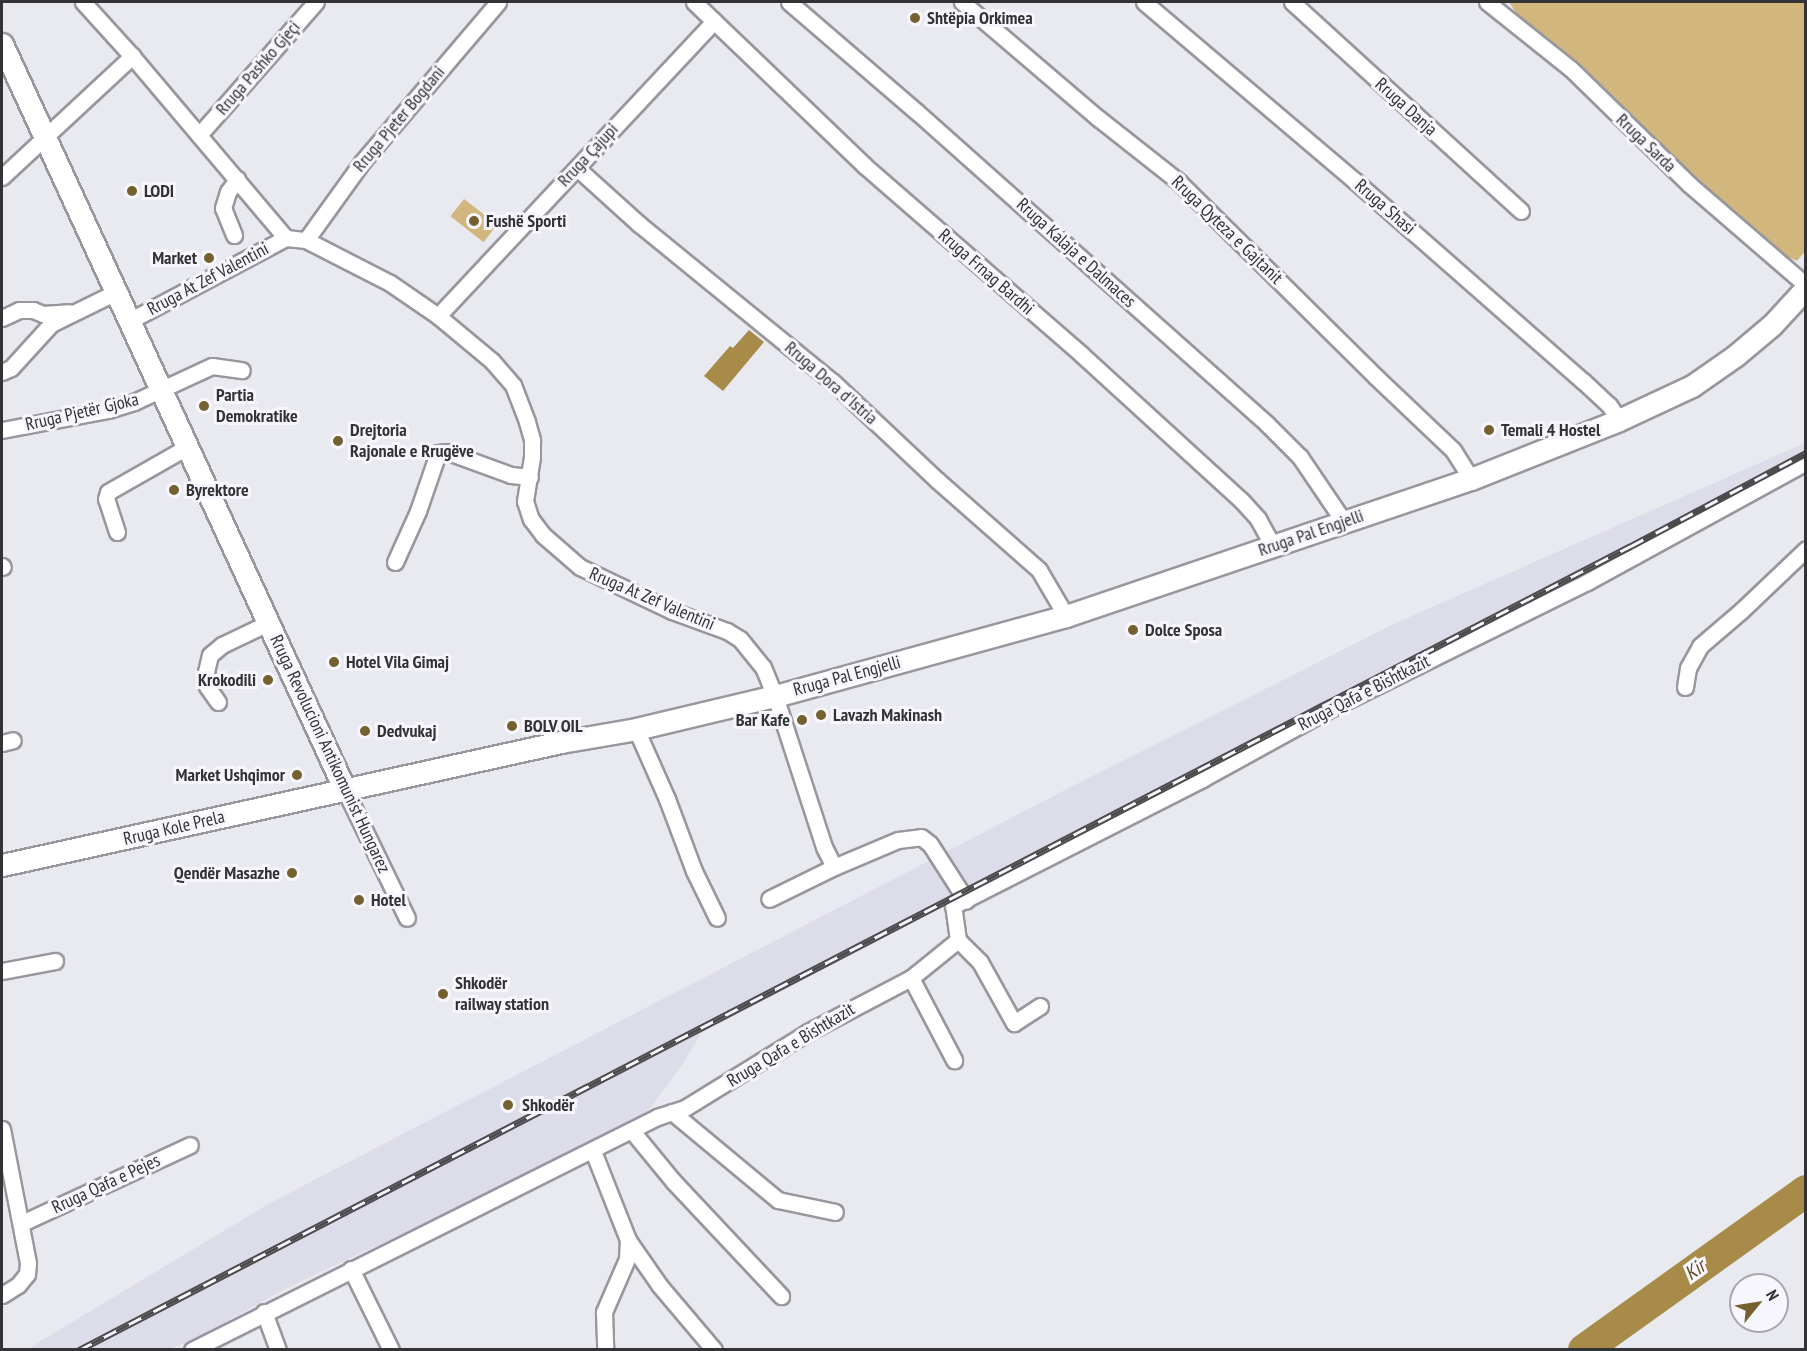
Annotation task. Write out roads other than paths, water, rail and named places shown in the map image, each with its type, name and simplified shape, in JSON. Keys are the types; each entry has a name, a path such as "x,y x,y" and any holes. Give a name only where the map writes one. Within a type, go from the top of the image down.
{"main road":[{"name":"Rruga Revolucioni Antikomunist Hungarez","path":"2,44 345,790"},
{"name":"Rruga Pal Engjelli","path":"345,790 561,742 636,729 775,696 1066,616 1471,479 1619,420 1692,386 1772,326 1806,286"},
{"name":"Rruga Kole Prela","path":"2,865 345,790"}],"street":[{"name":"Rruga At Zef Valentini","path":"83,2 132,56 286,238"},
{"name":"Rruga Pashko Gjeçi","path":"199,135 316,2"},
{"name":"Rruga Pjeter Bogdani","path":"306,240 362,162 498,2"},
{"name":"Rruga Frnag Bardhi","path":"694,2 866,165 1081,354 1242,501 1258,519 1273,546"},
{"name":"Rruga Kalaja e Dalmaces","path":"789,2 917,112 1267,424 1300,457 1344,522"},
{"name":"Rruga Qyteza e Gajtanit","path":"962,2 1098,118 1179,182 1453,450 1471,479"},
{"name":"Rruga Shasi","path":"1144,2 1355,181 1566,365 1603,398 1619,420"},
{"name":"Rruga Danja","path":"1292,2 1521,211"},
{"name":"Rruga Sarda","path":"1486,2 1571,69 1690,185 1806,286"},
{"name":"Rruga Çajupi","path":"438,316 714,21"},
{"path":"2,177 132,56"},
{"name":"Rruga Dora d'Istria","path":"577,168 639,224 833,382 937,480 1039,570 1066,616"},
{"name":"Rruga At Zef Valentini","path":"234,235 223,208 228,192 237,179"},
{"name":"Rruga At Zef Valentini","path":"129,321 286,238 306,240 390,283 438,316 492,361 513,386 532,440 530,477 525,501 531,519 558,550 580,567 672,611 713,625 740,639 763,667 775,696"},
{"path":"2,372 11,368 51,324 116,292"},
{"path":"2,318 20,310 33,310 43,314 75,312"},
{"path":"161,390 212,366 243,370"},
{"name":"Rruga Pjetër Gjoka","path":"2,429 108,410 161,390"},
{"path":"117,532 106,499 108,492 187,447"},
{"path":"395,562 418,512 433,460 438,453 448,452 511,474 530,477"},
{"name":"Rruga Qafa e Bishtkazit","path":"966,900 1202,779 1324,711 1587,582 1806,462"},
{"path":"1685,687 1688,668 1700,646 1806,549"},
{"name":"Rruga Revolucioni Antikomunist Hungarez","path":"218,702 207,686 206,672 210,655 222,645 268,623"},
{"name":"Rruga Pal Engjelli","path":"775,696 824,847 834,867"},
{"path":"636,729 667,799 694,871 717,918"},
{"name":"Rruga Revolucioni Antikomunist Hungarez","path":"345,790 407,918"},
{"path":"769,899 834,867 898,840 921,837 930,844 966,900 953,906 958,940 980,962 1014,1023 1040,1006"},
{"name":"Rruga Qafa e Bishtkazit","path":"192,1350 264,1312 713,1092 808,1032 911,978 958,940"},
{"path":"2,971 55,961"},
{"path":"911,978 954,1060"},
{"path":"672,1112 778,1200 835,1212"},
{"path":"2,1129 28,1263 27,1274 18,1285 2,1294"},
{"path":"632,1131 673,1181 781,1296"},
{"name":"Rruga Qafa e Pejes","path":"22,1223 190,1145"},
{"path":"593,1151 628,1240 660,1286 714,1350"},
{"path":"605,1350 604,1312 627,1258 628,1240"},
{"path":"351,1269 391,1350"},
{"path":"264,1312 278,1350"}],"waterway":[{"name":"Kir","path":"1584,1350 1806,1191"}],"railway":[{"path":"79,1350 1631,546 1806,453"}],"place":[{"name":"Shtëpia Orkimea","path":"915,18"},
{"name":"LODI","path":"132,191"},
{"name":"Fushë Sporti","path":"474,221"},
{"name":"Market","path":"209,258"},
{"name":"Partia Demokratike","path":"204,406"},
{"name":"Temali 4 Hostel","path":"1489,430"},
{"name":"Drejtoria Rajonale e Rrugëve","path":"338,441"},
{"name":"Byrektore","path":"174,490"},
{"name":"Dolce Sposa","path":"1133,630"},
{"name":"Hotel Vila Gimaj","path":"334,662"},
{"name":"Krokodili","path":"268,680"},
{"name":"Lavazh Makinash","path":"821,715"},
{"name":"Bar Kafe","path":"802,720"},
{"name":"BOLV OIL","path":"512,726"},
{"name":"Dedvukaj","path":"365,731"},
{"name":"Market Ushqimor","path":"297,775"},
{"name":"Qendër Masazhe","path":"292,873"},
{"name":"Hotel","path":"359,900"},
{"name":"Shkodër railway station","path":"443,994"},
{"name":"Shkodër","path":"508,1105"}]}
